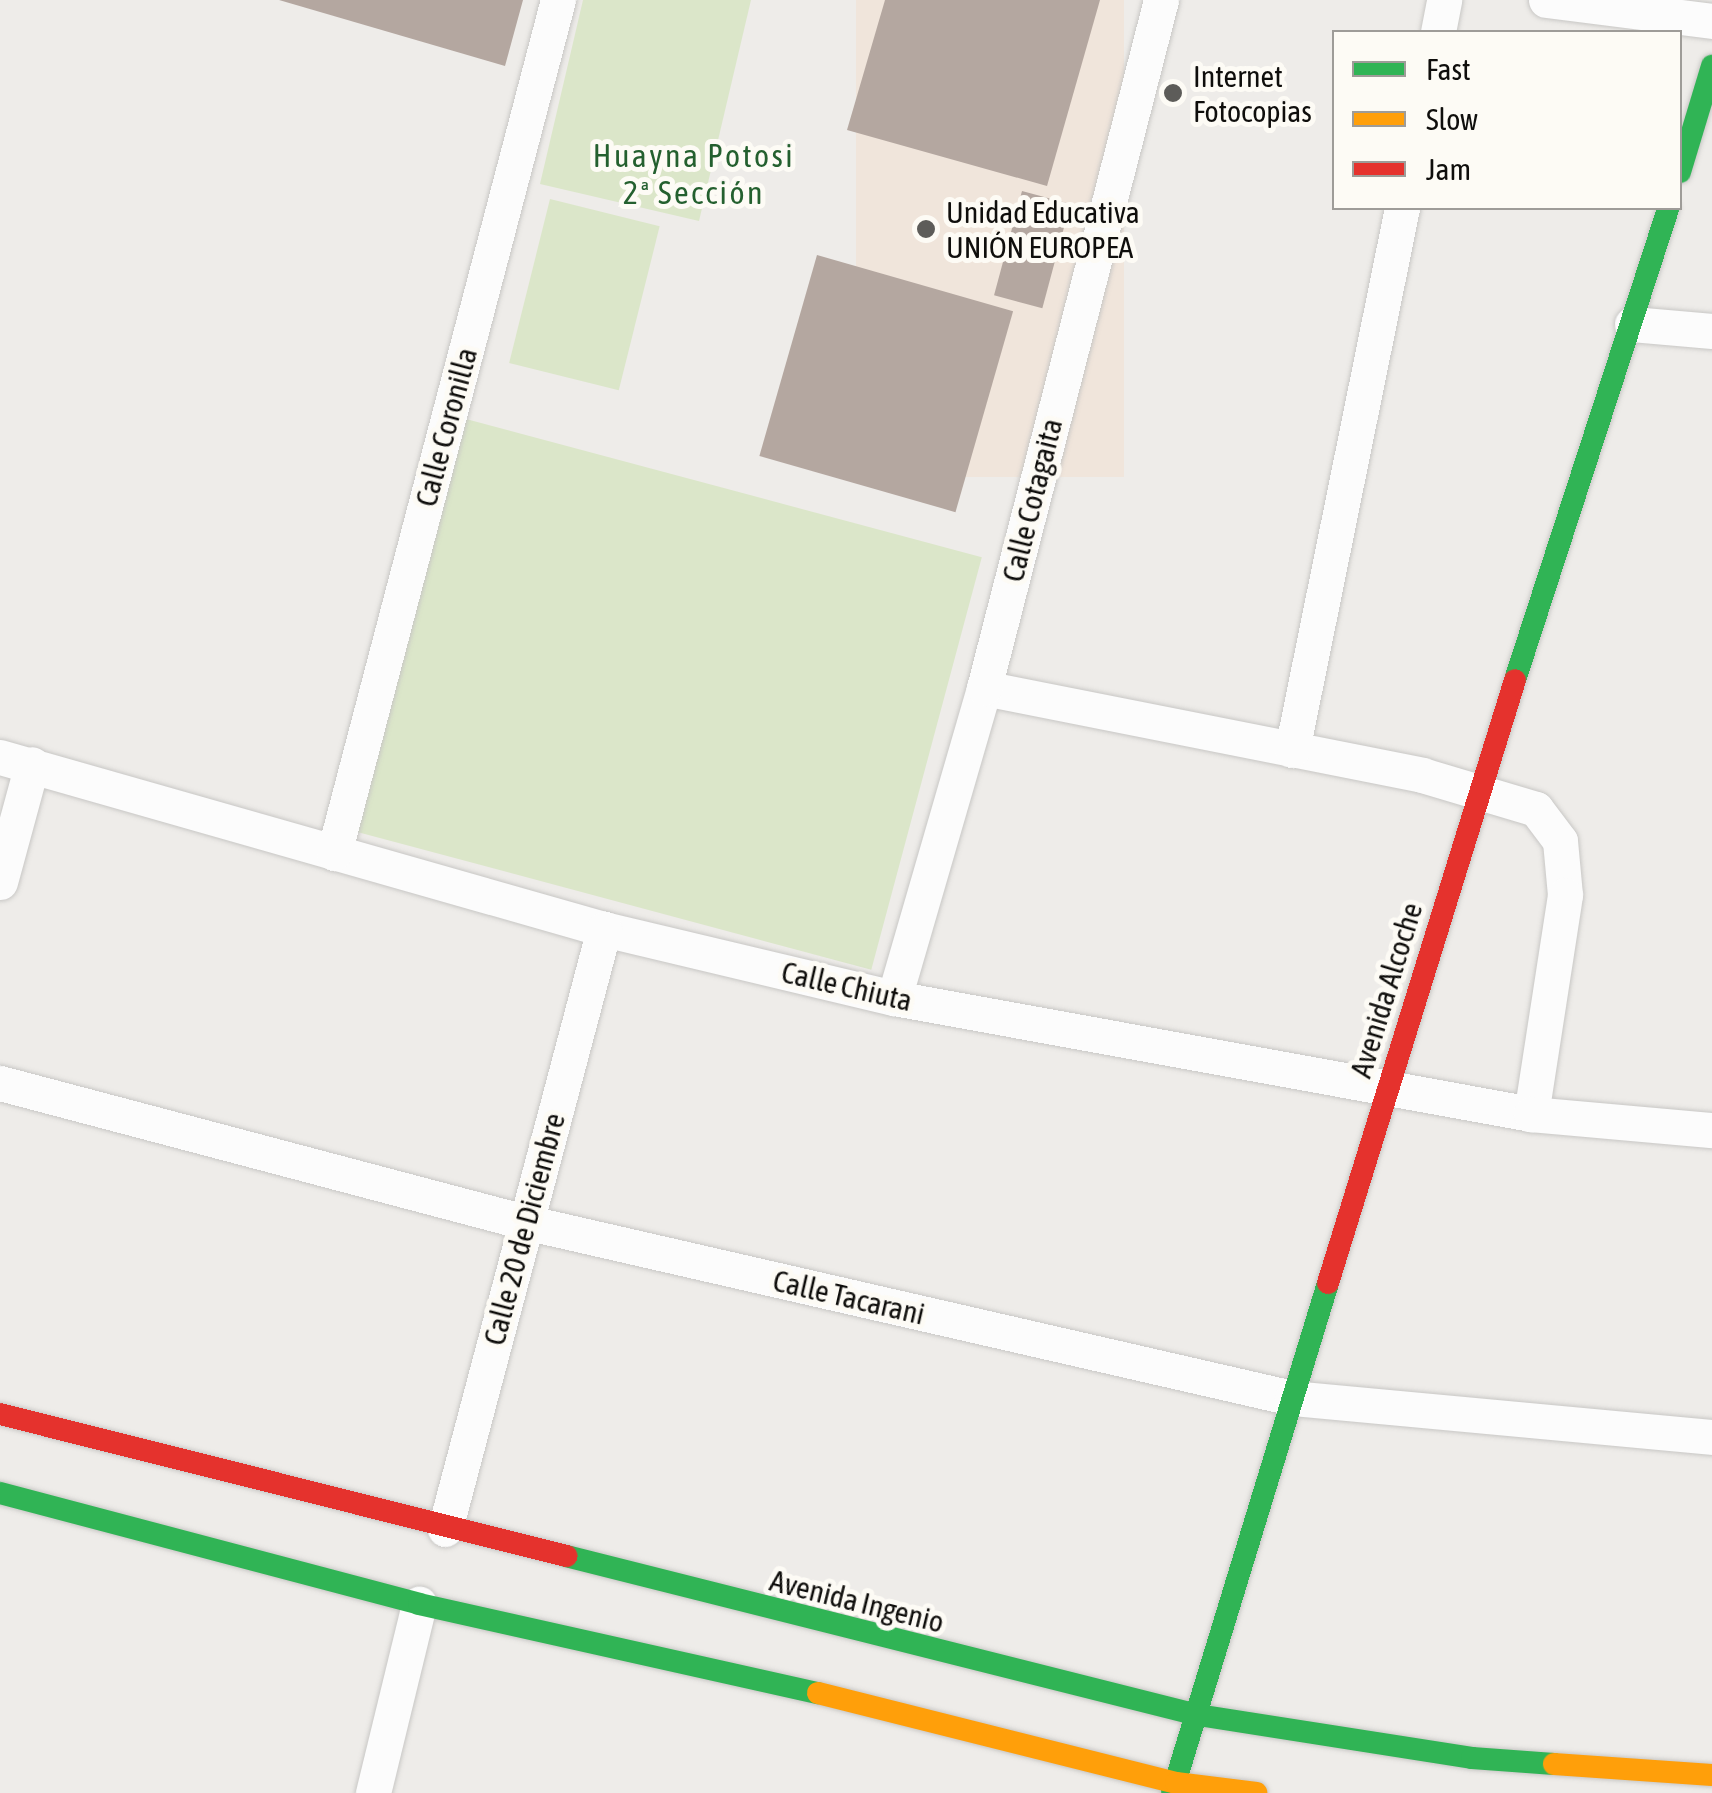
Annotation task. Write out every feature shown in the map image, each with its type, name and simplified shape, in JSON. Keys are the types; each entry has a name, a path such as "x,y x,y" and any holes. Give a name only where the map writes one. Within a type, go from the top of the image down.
{"street":[{"name":"Calle Coronilla","path":"334,853 558,0"},
{"name":"Calle Cotagaita","path":"894,998 984,688 1160,0"},
{"path":"1438,30 1444,0"},
{"path":"1546,0 1712,21"},
{"path":"1682,165 1712,66"},
{"path":"1292,750 1402,210"},
{"name":"Avenida Alcoche","path":"1174,1788 1479,790 1667,210"},
{"path":"1632,324 1712,331"},
{"path":"984,688 1479,790 1536,809 1560,840 1564,864 1531,1114"},
{"name":"Calle Chiuta","path":"16,761 604,930 894,998 1531,1114 1712,1130"},
{"path":"0,882 16,761"},
{"name":"Calle 20 de Diciembre","path":"445,1529 604,930"},
{"name":"Calle Tacarani","path":"0,1082 525,1222 1292,1398 1712,1436"},
{"name":"Avenida Ingenio","path":"0,1414 445,1529 1198,1715 1472,1758 1712,1775"},
{"path":"0,1493 419,1604 849,1700 1174,1788 1256,1793"},
{"path":"373,1793 419,1604"}],"shaded area":[{"name":"Unidad Educativa UNIÓN EUROPEA","path":"856,0 1124,0 1124,477 856,477"}],"green space":[{"path":"583,0 751,0 699,221 540,184"},
{"path":"550,199 660,226 619,390 509,363"},
{"path":"466,419 982,557 871,970 355,831"}],"building":[{"path":"279,0 523,0 505,66"},
{"path":"885,0 1100,0 1047,186 847,130"},
{"path":"1022,191 1070,204 1042,308 994,295"},
{"path":"817,255 1013,311 955,512 759,456"}],"traffic: fast":[{"path":"1682,165 1712,66"},
{"path":"1515,680 1667,210"},
{"path":"1172,1793 1328,1283"},
{"path":"0,1493 419,1604 818,1693"},
{"path":"566,1556 1198,1715 1472,1758 1554,1764"}],"traffic: slow":[{"path":"818,1693 1176,1783 1256,1793"},
{"path":"1554,1764 1712,1775"}],"traffic: jam":[{"path":"1328,1283 1515,680"},
{"path":"0,1414 566,1556"}],"place":[{"name":"Internet Fotocopias","path":"1173,93"},
{"name":"Unidad Educativa UNIÓN EUROPEA","path":"926,229"}],"district":[{"name":"Huayna Potosi 2ª Sección","path":"694,176"}]}
